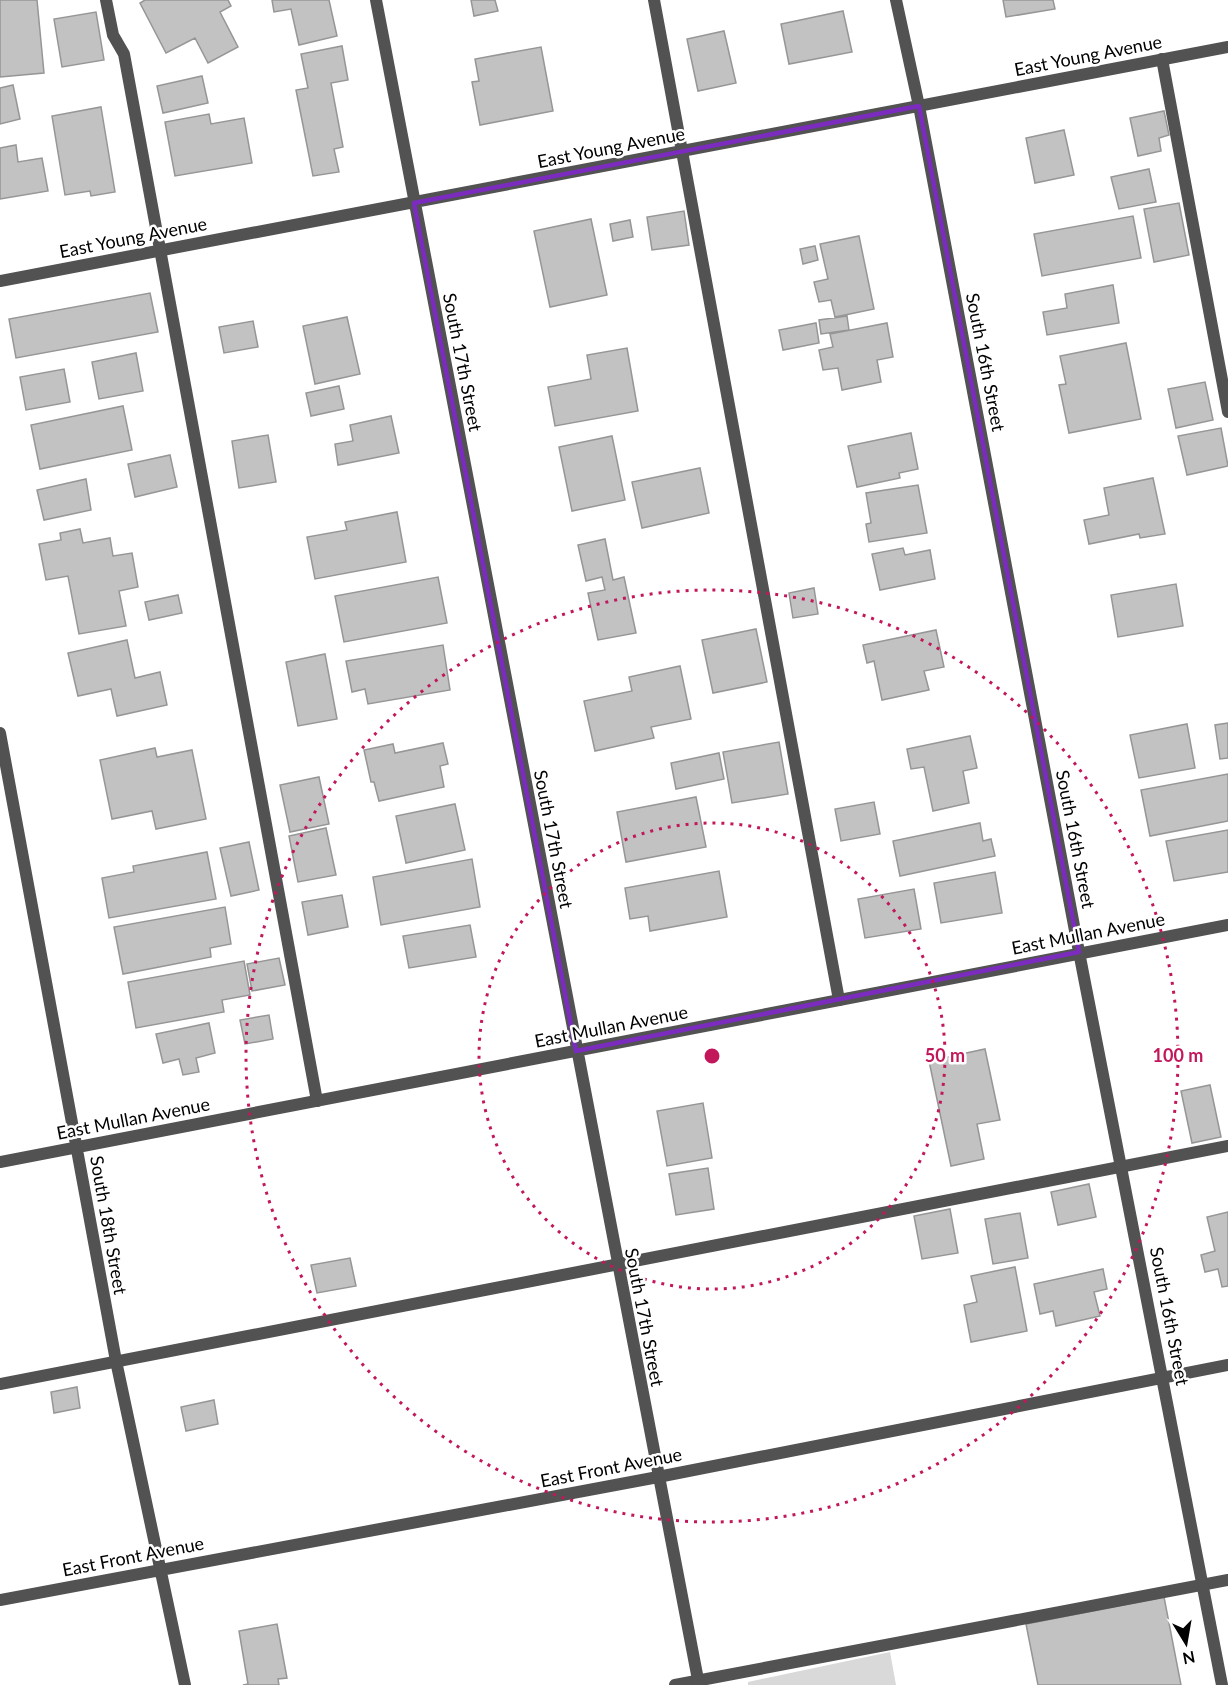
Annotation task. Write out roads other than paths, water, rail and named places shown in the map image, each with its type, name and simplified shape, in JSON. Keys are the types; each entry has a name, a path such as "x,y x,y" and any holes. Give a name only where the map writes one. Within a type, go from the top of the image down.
{"street":[{"path":"106,0 113,35 124,54 317,1101"},
{"name":"South 17th Street","path":"376,0 699,1683"},
{"path":"654,0 839,1000"},
{"name":"South 16th Street","path":"896,0 919,106 1079,952 1123,1167 1222,1685"},
{"name":"East Young Avenue","path":"0,281 1228,47"},
{"path":"1162,60 1228,412"},
{"name":"South 18th Street","path":"0,733 116,1361 185,1685"},
{"name":"East Mullan Avenue","path":"0,1161 1228,925"},
{"path":"0,1384 1228,1146"},
{"name":"East Front Avenue","path":"0,1600 658,1477 1228,1365"},
{"path":"675,1685 699,1683 1228,1580"}]}
